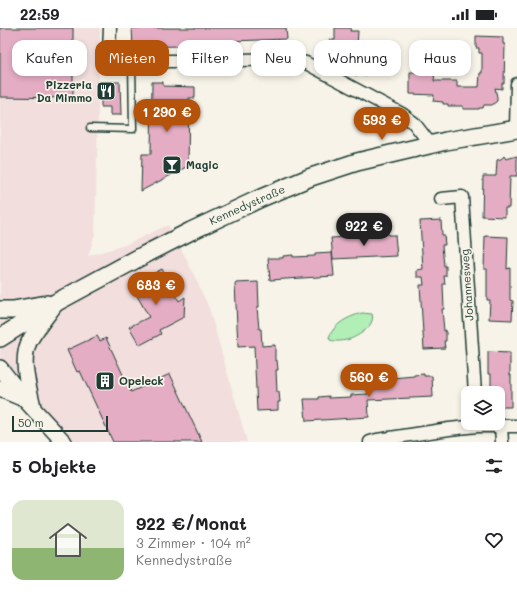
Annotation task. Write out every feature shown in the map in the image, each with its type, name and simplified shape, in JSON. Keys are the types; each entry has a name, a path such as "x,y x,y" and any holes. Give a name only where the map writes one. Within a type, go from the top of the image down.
{"main road":[{"name":"Kennedystraße","path":"0,338 57,302 144,254 261,198 311,177 357,162 446,141 517,129"},
{"path":"0,310 13,310 57,302"}],"street":[{"path":"110,28 110,40"},
{"path":"169,60 278,59 294,60 306,63 402,114 414,123 431,145"},
{"path":"517,84 517,129"},
{"name":"Johannesweg","path":"441,198 462,197 475,386"},
{"path":"30,404 26,353 29,342 57,302"},
{"path":"0,368 64,442"},
{"path":"0,389 30,404"},
{"path":"505,426 517,426"},
{"path":"370,442 461,427"},
{"path":"501,430 502,442"}],"lane":[{"path":"90,128 133,129 132,76"}],"shaded area":[{"path":"0,28 100,28 100,40 95,40 95,76 99,76 95,234 88,256 125,245 168,225 186,258 209,308 247,442 73,442 0,357"}],"green space":[{"path":"362,313 372,314 373,318 366,330 350,339 340,341 330,340 329,337 338,324 352,316"}],"building":[{"path":"0,28 73,28 73,40 12,40 12,76 73,76 73,98 0,97"},
{"path":"132,28 286,28 287,39 177,40 177,46 169,46 169,40 133,40"},
{"path":"335,28 351,28 350,31 358,31 357,40 335,40"},
{"path":"476,36 503,37 503,44 505,44 504,83 502,83 502,89 495,88 497,101 492,105 484,105 483,108 479,109 463,109 463,106 448,106 448,104 443,104 443,102 433,101 434,95 410,94 410,76 435,76 434,81 457,81 457,87 479,87 480,73 482,73 482,53 479,53 479,48 476,48"},
{"path":"99,82 120,82 121,115 110,115 110,107 101,107"},
{"path":"152,82 163,82 163,86 195,87 195,98 189,98 188,166 141,191 142,154 151,154"},
{"path":"504,156 506,159 517,156 517,176 510,176 509,208 505,208 505,217 482,216 483,176 496,176 497,160"},
{"path":"441,220 442,235 444,235 445,245 442,245 444,266 446,266 446,276 444,276 445,284 443,284 444,309 442,309 444,331 446,331 446,341 444,341 445,348 424,349 420,285 424,285 423,277 417,277 417,270 423,269 420,221"},
{"path":"388,233 388,235 395,235 397,256 333,259 331,238 346,237 346,235 356,235 356,237"},
{"path":"485,236 508,237 507,269 510,268 510,300 513,301 512,320 489,319 490,300 487,300 487,269 484,269"},
{"path":"332,253 334,276 270,280 268,258 283,258 283,256 293,255 293,257 315,256 315,254"},
{"path":"162,269 179,301 185,297 184,317 159,330 161,334 140,345 129,327 149,317 131,285"},
{"path":"258,282 259,307 257,307 262,346 275,345 275,360 277,360 278,370 276,370 277,392 279,392 280,402 278,402 278,410 257,411 254,346 238,347 235,283"},
{"name":"Opeleck","path":"97,336 100,341 106,338 131,392 170,374 202,442 113,442 80,371 77,372 67,350"},
{"path":"488,352 510,353 511,407 505,407 505,386 491,386 491,374 488,374"},
{"path":"424,374 424,376 432,376 433,397 368,400 369,417 306,421 304,399 319,399 319,397 329,396 329,398 351,397 351,395 368,394 367,379 382,378 382,376 392,376 392,378"}],"place":[{"name":"Pizzeria Da Mimmo","path":"106,91"},
{"name":"Magic","path":"172,165"},
{"name":"Opeleck","path":"105,381"}]}
